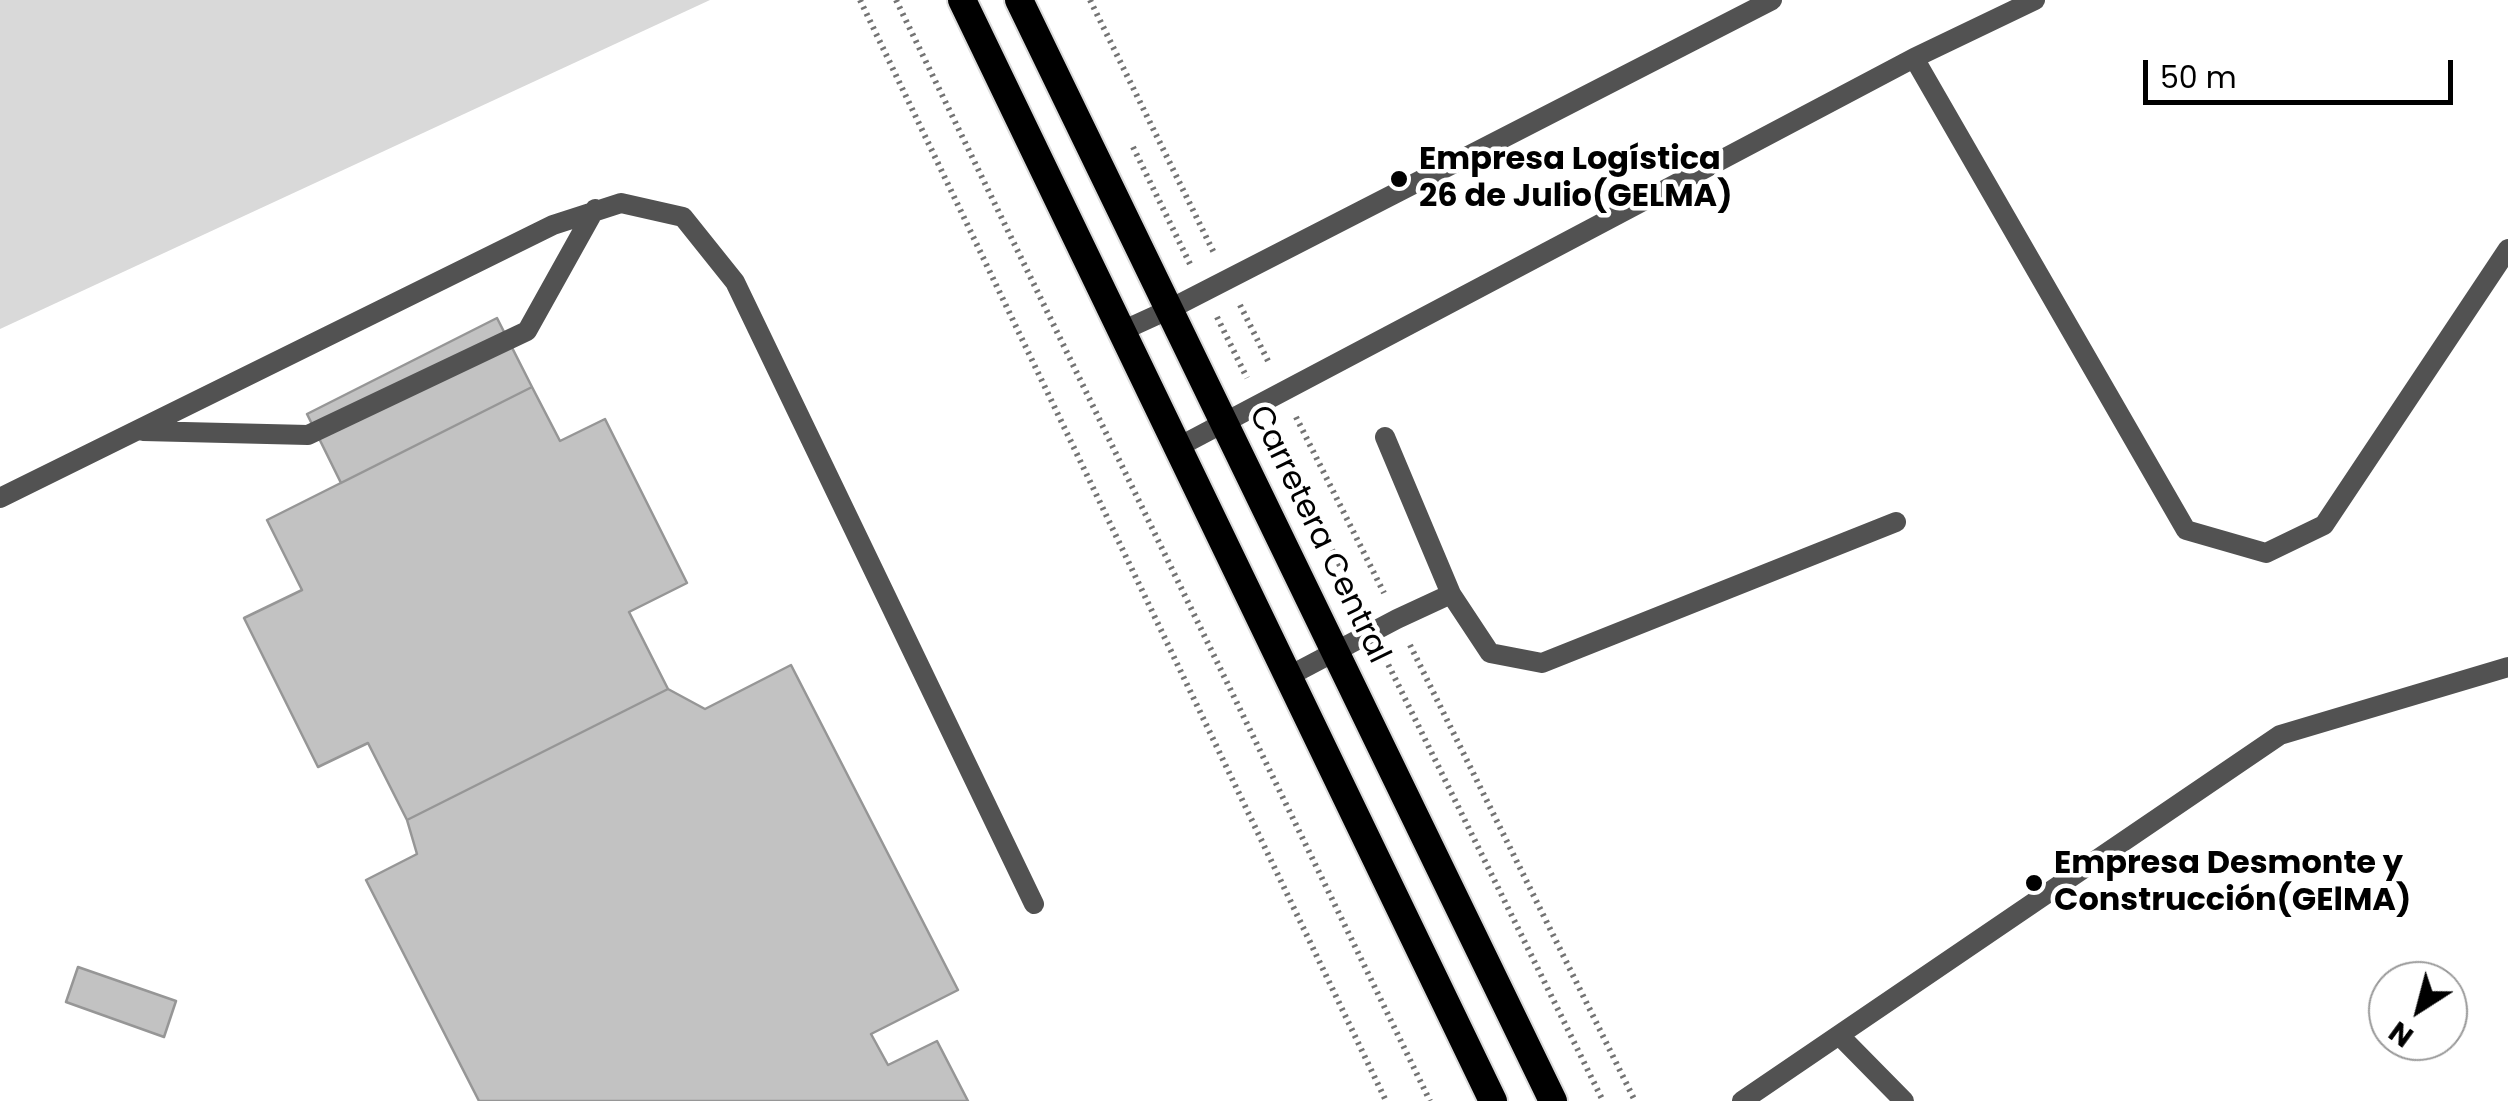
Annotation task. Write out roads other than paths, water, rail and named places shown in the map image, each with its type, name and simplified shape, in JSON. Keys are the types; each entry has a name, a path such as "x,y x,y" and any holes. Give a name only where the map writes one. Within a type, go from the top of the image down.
{"highway":[{"path":"962,0 1494,1101"},
{"name":"Carretera Central","path":"1019,0 1553,1101"}],"lane":[{"path":"1124,330 1772,0"},
{"path":"1180,446 1914,58 2035,0"},
{"path":"1914,58 2186,530 2266,553 2324,525 2508,250"},
{"path":"0,498 553,225 620,203 684,216 735,282 1034,904"},
{"path":"136,431 308,435 527,331 595,209"},
{"path":"1385,437 1451,594 1490,653 1542,664 1896,522"},
{"path":"1289,676 1451,594"},
{"path":"1742,1101 2280,735 2508,667"},
{"path":"1839,1035 1904,1101"}],"place":[{"name":"Empresa Logística 26 de Julio(GELMA)","path":"1399,179"},
{"name":"Empresa Desmonte y Construcción(GElMA)","path":"2034,883"}]}
